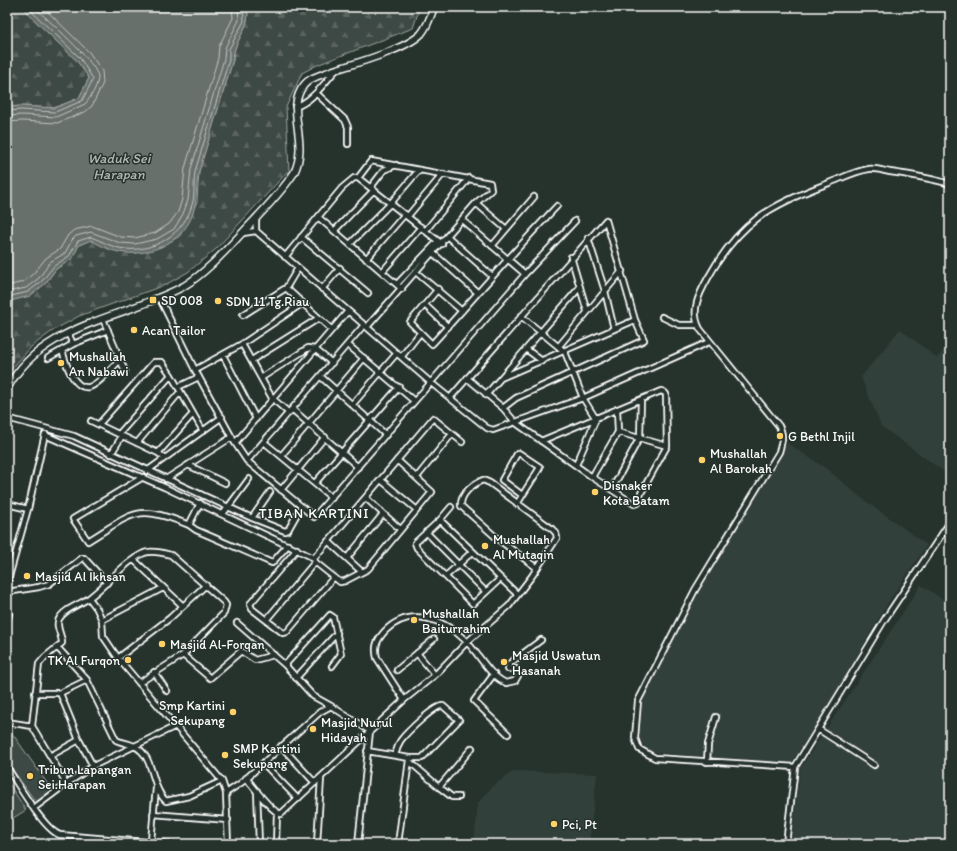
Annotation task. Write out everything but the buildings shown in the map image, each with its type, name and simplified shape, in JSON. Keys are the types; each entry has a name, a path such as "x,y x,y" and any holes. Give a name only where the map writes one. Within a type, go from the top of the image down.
{"main road":[{"path":"7,389 15,374 29,358 49,343 68,333 159,297 184,285 200,274 243,233 289,181 298,164 301,147 295,107 304,84 319,76 389,51 413,40 424,30 434,7"}],"street":[{"path":"295,107 303,104 316,93 336,70"},
{"path":"316,93 345,120 348,127 348,144"},
{"path":"285,257 348,182 354,178 358,178 368,162 374,160 419,170 488,182 491,185 491,190 476,204 448,237 440,242 397,284"},
{"path":"335,230 372,189 384,170 398,165"},
{"path":"794,767 655,758 639,749 635,738 638,701 695,590 779,452 783,433 779,426 709,342 697,325 695,314 698,297 722,253 744,228 769,210 810,190 849,174 870,169 928,178 950,184"},
{"path":"350,244 390,204 419,170"},
{"path":"366,259 443,174"},
{"path":"358,178 440,242"},
{"path":"382,272 469,178"},
{"path":"492,246 534,197"},
{"path":"476,204 506,229"},
{"path":"438,289 410,322 432,344 477,292 557,206"},
{"path":"318,217 402,288"},
{"path":"256,218 256,231 430,382 487,428 497,429 583,398 709,342"},
{"path":"462,220 525,274"},
{"path":"450,398 571,257 606,220 635,320 644,340 516,398 503,408"},
{"path":"159,297 195,370 235,443 247,461 314,517 525,274 575,221"},
{"path":"243,233 256,231"},
{"path":"301,237 340,268 368,293"},
{"path":"448,237 492,276"},
{"path":"588,238 605,291 614,329"},
{"path":"247,461 348,345 434,254 440,242"},
{"path":"434,254 477,292"},
{"path":"571,257 587,311"},
{"path":"243,315 286,288 298,268"},
{"path":"322,289 340,268"},
{"path":"559,346 622,271"},
{"path":"417,273 438,289 462,311"},
{"path":"486,395 580,287"},
{"path":"286,288 331,329"},
{"path":"195,370 242,344 303,303"},
{"path":"424,305 448,326"},
{"path":"235,443 331,329 348,312"},
{"path":"521,316 565,352 583,398 596,419"},
{"path":"662,317 679,325 697,325"},
{"path":"252,360 319,318"},
{"path":"103,319 125,371"},
{"path":"502,378 565,352 635,320"},
{"path":"48,358 73,344 108,330"},
{"path":"68,333 73,344"},
{"path":"353,404 381,372 400,355 420,333"},
{"path":"242,344 272,398 308,422 358,467"},
{"path":"348,345 414,401"},
{"path":"261,378 308,348 315,349 332,363"},
{"path":"526,349 542,361"},
{"path":"62,350 72,378 87,387 90,387 99,380 120,360"},
{"path":"223,355 256,419"},
{"path":"281,456 308,422 364,358"},
{"path":"99,424 154,362 162,362 171,375 192,415 203,430"},
{"path":"111,454 120,435 171,375"},
{"path":"320,376 386,435"},
{"path":"137,443 179,390 199,377"},
{"path":"467,378 503,408 516,423 541,441 576,465 592,477 634,504 638,503 641,493 667,446 664,392 661,391 541,441"},
{"path":"315,483 399,387"},
{"path":"612,490 640,437 641,400"},
{"path":"592,477 618,432 617,409"},
{"path":"158,453 192,415"},
{"path":"147,471 222,417"},
{"path":"7,418 74,436 147,471 252,518 287,531 297,514"},
{"path":"267,619 328,541 433,418 462,442"},
{"path":"576,465 596,419"},
{"path":"91,421 158,453 164,458"},
{"path":"7,584 28,509 46,428"},
{"path":"618,432 640,437 667,446"},
{"path":"416,478 452,434"},
{"path":"45,435 142,477 288,545 314,560 342,583 368,569 432,492 397,460"},
{"path":"166,479 232,436"},
{"path":"281,490 297,469 325,438"},
{"path":"264,442 332,498"},
{"path":"516,504 522,495 540,467 519,453 516,454 502,480 522,495"},
{"path":"188,465 225,483"},
{"path":"142,477 73,519 88,541 134,513 144,512 163,514 267,562 272,563 276,561 288,545"},
{"path":"223,514 249,479"},
{"path":"381,480 418,510"},
{"path":"277,814 281,814 298,799 404,700 435,675 467,642 504,610 537,568 557,538 556,533 483,480 466,492 461,501 461,506 499,540 537,568"},
{"path":"252,518 270,492"},
{"path":"366,498 400,529"},
{"path":"7,504 28,509"},
{"path":"189,525 200,504"},
{"path":"451,507 440,520 415,543 415,546 473,604 500,579"},
{"path":"347,558 383,514"},
{"path":"440,520 517,594"},
{"path":"786,844 794,767 885,619 950,522"},
{"path":"945,528 950,532"},
{"path":"426,532 486,592"},
{"path":"328,541 362,572"},
{"path":"297,550 250,604 252,609 285,634 334,577"},
{"path":"62,787 64,775 50,756 32,726 39,664 62,643 62,636 57,626 57,621 62,614 88,598 145,552 171,556 206,585 226,605 224,613 184,655 154,672 139,683"},
{"path":"446,576 472,552"},
{"path":"7,592 49,584 84,558 107,583"},
{"path":"134,560 183,606"},
{"path":"118,658 183,606 206,585"},
{"path":"102,620 163,588"},
{"path":"88,598 97,609 102,620 103,636 118,658 222,782 226,793 228,844"},
{"path":"7,612 9,614 7,622"},
{"path":"285,665 328,615 332,617 341,654 332,666"},
{"path":"404,700 377,658 375,644 391,625 408,617 416,616 440,623 453,630 467,642 480,660 494,674 506,683 515,681 518,676 518,672 514,668 508,669 509,664 541,640"},
{"path":"237,623 285,665 313,696 332,706 370,731"},
{"path":"296,678 337,633"},
{"path":"397,670 434,639"},
{"path":"57,648 87,680 116,740 135,746 143,754 151,767 156,788 151,842"},
{"path":"184,655 210,678 241,651 255,660 274,655"},
{"path":"417,653 435,675"},
{"path":"154,672 167,691"},
{"path":"494,674 474,701 508,734"},
{"path":"35,693 60,693 87,680"},
{"path":"60,693 79,740 93,766"},
{"path":"226,793 246,778 320,712 332,706"},
{"path":"396,755 402,739 438,706 444,706 459,720 422,758 409,760"},
{"path":"707,762 708,744 716,717"},
{"path":"7,722 32,726"},
{"path":"34,808 93,766 176,726"},
{"path":"818,729 874,764"},
{"path":"358,844 370,731"},
{"path":"50,756 79,740"},
{"path":"281,746 315,783"},
{"path":"439,786 472,748"},
{"path":"367,751 396,755 409,760 452,797 459,797"},
{"path":"398,844 409,760"},
{"path":"263,763 298,799"},
{"path":"7,767 34,808 54,833 60,835 171,844"},
{"path":"246,778 277,814 276,844"},
{"path":"317,844 321,778"},
{"path":"156,788 166,801 172,801 189,796 222,782"},
{"path":"257,791 259,844"},
{"path":"153,814 228,820"}],"shaded area":[{"path":"900,329 937,358 950,342 950,476 881,426 861,377"},
{"path":"787,443 827,469 860,497 927,545 889,601 816,726 791,764 649,752 645,750 639,736 641,702 698,590"},
{"path":"921,585 950,604 950,844 791,844 800,769"},
{"path":"514,771 597,774 589,844 474,844 478,803 493,786"}],"green space":[{"path":"247,7 420,7 413,28 317,65 302,73 286,107 289,170 216,249 188,272 165,285 79,316 54,330 32,346 7,374 7,302 45,284 56,269 72,259 79,245 90,240 119,252 136,253 161,247 180,236 197,202 199,171 234,53 245,28 248,14"},
{"path":"7,8 23,9 77,61 89,78 79,98 54,108 21,106 7,107"},
{"name":"Tribun Lapangan Sei.Harapan","path":"7,726 52,790 36,802 7,762"},
{"path":"7,781 26,810 7,822"}],"water":[{"name":"Waduk Sei Harapan","path":"7,7 247,7 248,14 245,28 234,53 200,168 197,180 194,210 187,226 172,241 140,253 115,251 91,240 79,245 72,259 56,269 45,284 30,296 7,302 7,107 21,106 54,108 79,98 89,78 77,61 23,9"}],"place":[{"name":"SD 008","path":"153,300"},
{"name":"SDN 11 Tg.Riau","path":"218,301"},
{"name":"Acan Tailor","path":"134,330"},
{"name":"Mushallah An Nabawi","path":"61,363"},
{"name":"G Bethl Injil","path":"780,436"},
{"name":"Mushallah Al Barokah","path":"702,460"},
{"name":"Disnaker Kota Batam","path":"595,492"},
{"name":"Mushallah Al Mutaqin","path":"485,546"},
{"name":"Masjid Al Ikhsan","path":"27,576"},
{"name":"Mushallah Baiturrahim","path":"414,620"},
{"name":"Masjid Al-Forqan","path":"162,644"},
{"name":"TK Al Furqon","path":"128,660"},
{"name":"Masjid Uswatun Hasanah","path":"504,662"},
{"name":"Smp Kartini Sekupang","path":"233,712"},
{"name":"Masjid Nurul Hidayah","path":"313,729"},
{"name":"SMP Kartini Sekupang","path":"225,755"},
{"name":"Tribun Lapangan Sei.Harapan","path":"30,776"},
{"name":"Pci, Pt","path":"554,824"}],"district":[{"name":"TIBAN KARTINI","path":"314,513"}]}
